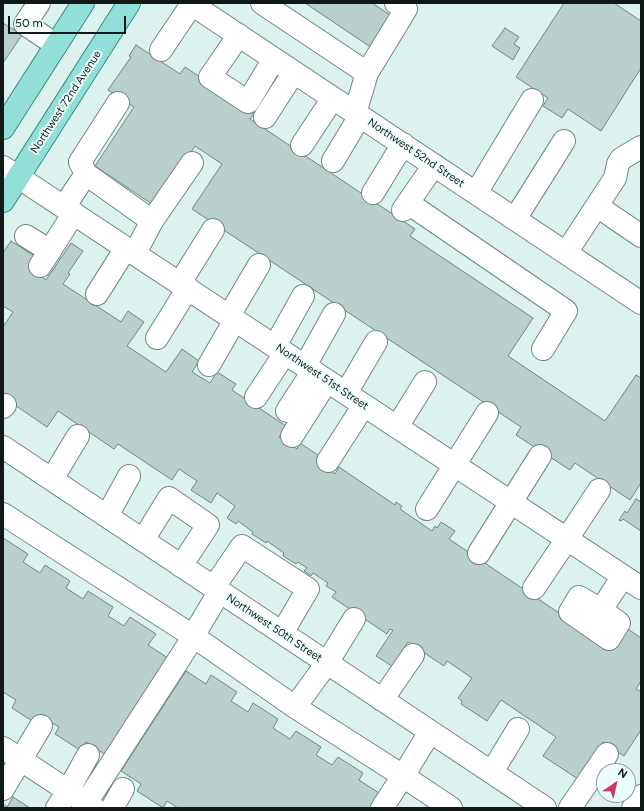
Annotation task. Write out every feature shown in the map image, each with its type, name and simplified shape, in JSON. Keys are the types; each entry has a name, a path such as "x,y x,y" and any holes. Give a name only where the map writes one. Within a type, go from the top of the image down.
{"main road":[{"path":"3,128 83,3"},
{"name":"Northwest 72nd Avenue","path":"3,201 11,172 130,3"}],"street":[{"path":"39,3 25,24 56,45"},
{"path":"262,3 367,73"},
{"path":"333,161 358,114 367,73 406,9 396,3"},
{"path":"161,50 195,4"},
{"name":"Northwest 52nd Street","path":"195,4 238,35 641,303"},
{"path":"238,35 210,77 248,102 274,59"},
{"path":"265,117 294,72"},
{"path":"302,145 333,98"},
{"path":"476,193 532,100"},
{"path":"118,103 80,162 86,174 152,220"},
{"path":"515,219 564,141"},
{"path":"372,193 403,144"},
{"path":"566,253 615,178 618,164 621,159 641,147"},
{"path":"97,294 131,251 192,163"},
{"path":"434,165 406,207 566,311 543,349"},
{"name":"Northwest 51st Street","path":"11,172 641,588"},
{"path":"26,236 45,258 86,174"},
{"path":"597,206 641,236"},
{"path":"157,338 213,230"},
{"path":"208,365 259,265"},
{"path":"256,397 280,349 303,296"},
{"path":"292,436 334,314"},
{"path":"346,393 376,342"},
{"path":"287,411 315,372"},
{"path":"397,427 425,382"},
{"path":"328,461 364,405"},
{"path":"427,509 487,413"},
{"path":"52,479 78,436"},
{"name":"Northwest 50th Street","path":"6,456 52,479 492,772 539,806"},
{"path":"479,553 540,456"},
{"path":"107,516 129,476"},
{"path":"534,588 599,490"},
{"path":"143,540 169,498 208,525 182,566"},
{"path":"3,514 194,636 295,707 451,808"},
{"path":"12,754 62,799 90,806 194,636 217,589 242,546 308,589 282,633"},
{"path":"601,610 623,576"},
{"path":"295,707 327,663 354,618"},
{"path":"382,700 413,655"},
{"path":"3,789 12,754 41,726"},
{"path":"492,772 518,729"},
{"path":"382,808 430,732"},
{"path":"570,808 607,754"},
{"path":"62,799 88,755"},
{"path":"112,808 123,789"},
{"path":"633,808 641,796"}],"building":[{"path":"305,3 372,3 393,17 372,48"},
{"path":"564,3 614,3 641,21 641,68 601,131 568,109 562,118 543,106 548,98 516,77"},
{"path":"3,23 22,35 3,63"},
{"path":"505,28 519,37 514,44 520,48 513,60 492,46"},
{"path":"136,45 180,74 185,67 254,113 250,119 415,229 410,236 533,318 508,356 605,421 636,375 641,378 641,483 630,500 575,463 570,470 516,435 521,427 192,209 222,164 195,146 155,206 95,166 134,107 108,90 131,57 129,56"},
{"path":"11,241 36,257 29,268 46,280 71,243 83,251 68,273 70,274 63,284 121,322 128,311 144,322 127,346 166,372 182,349 199,361 192,372 210,383 217,372 236,384 232,390 286,426 279,437 297,449 300,443 322,458 319,463 335,474 339,467 395,505 396,502 402,506 400,509 432,531 435,526 437,528 441,522 455,531 449,539 614,650 628,629 641,638 641,681 636,689 641,692 641,730 624,756 603,742 578,779 543,756 556,737 501,700 487,721 461,704 462,701 458,698 472,678 447,661 444,666 408,642 392,666 376,656 393,630 390,629 387,634 332,597 336,592 326,586 328,583 313,573 311,576 304,571 307,568 298,562 296,564 283,556 284,553 267,541 266,543 252,534 253,532 238,521 236,524 227,518 235,506 217,493 211,503 191,490 197,481 179,469 172,480 118,444 114,449 58,411 47,427 3,397 3,327 13,312 3,306 3,253"},
{"path":"636,499 641,502 641,531 623,519 621,521 619,520 625,511 627,513"},
{"path":"3,538 28,554 23,562 40,573 45,565 70,581 66,588 83,599 88,591 113,607 108,616 124,626 130,617 156,634 148,645 168,658 106,755 86,742 80,750 55,734 59,727 42,717 37,724 12,708 16,700 3,692"},
{"path":"186,671 206,684 211,675 237,692 231,701 248,712 253,703 278,719 273,728 290,739 296,731 321,747 316,755 332,765 338,757 363,773 359,780 379,793 370,808 178,808 167,801 163,808 137,791 141,784 121,771"},
{"path":"13,797 30,808 3,808 3,804 7,807"}]}
